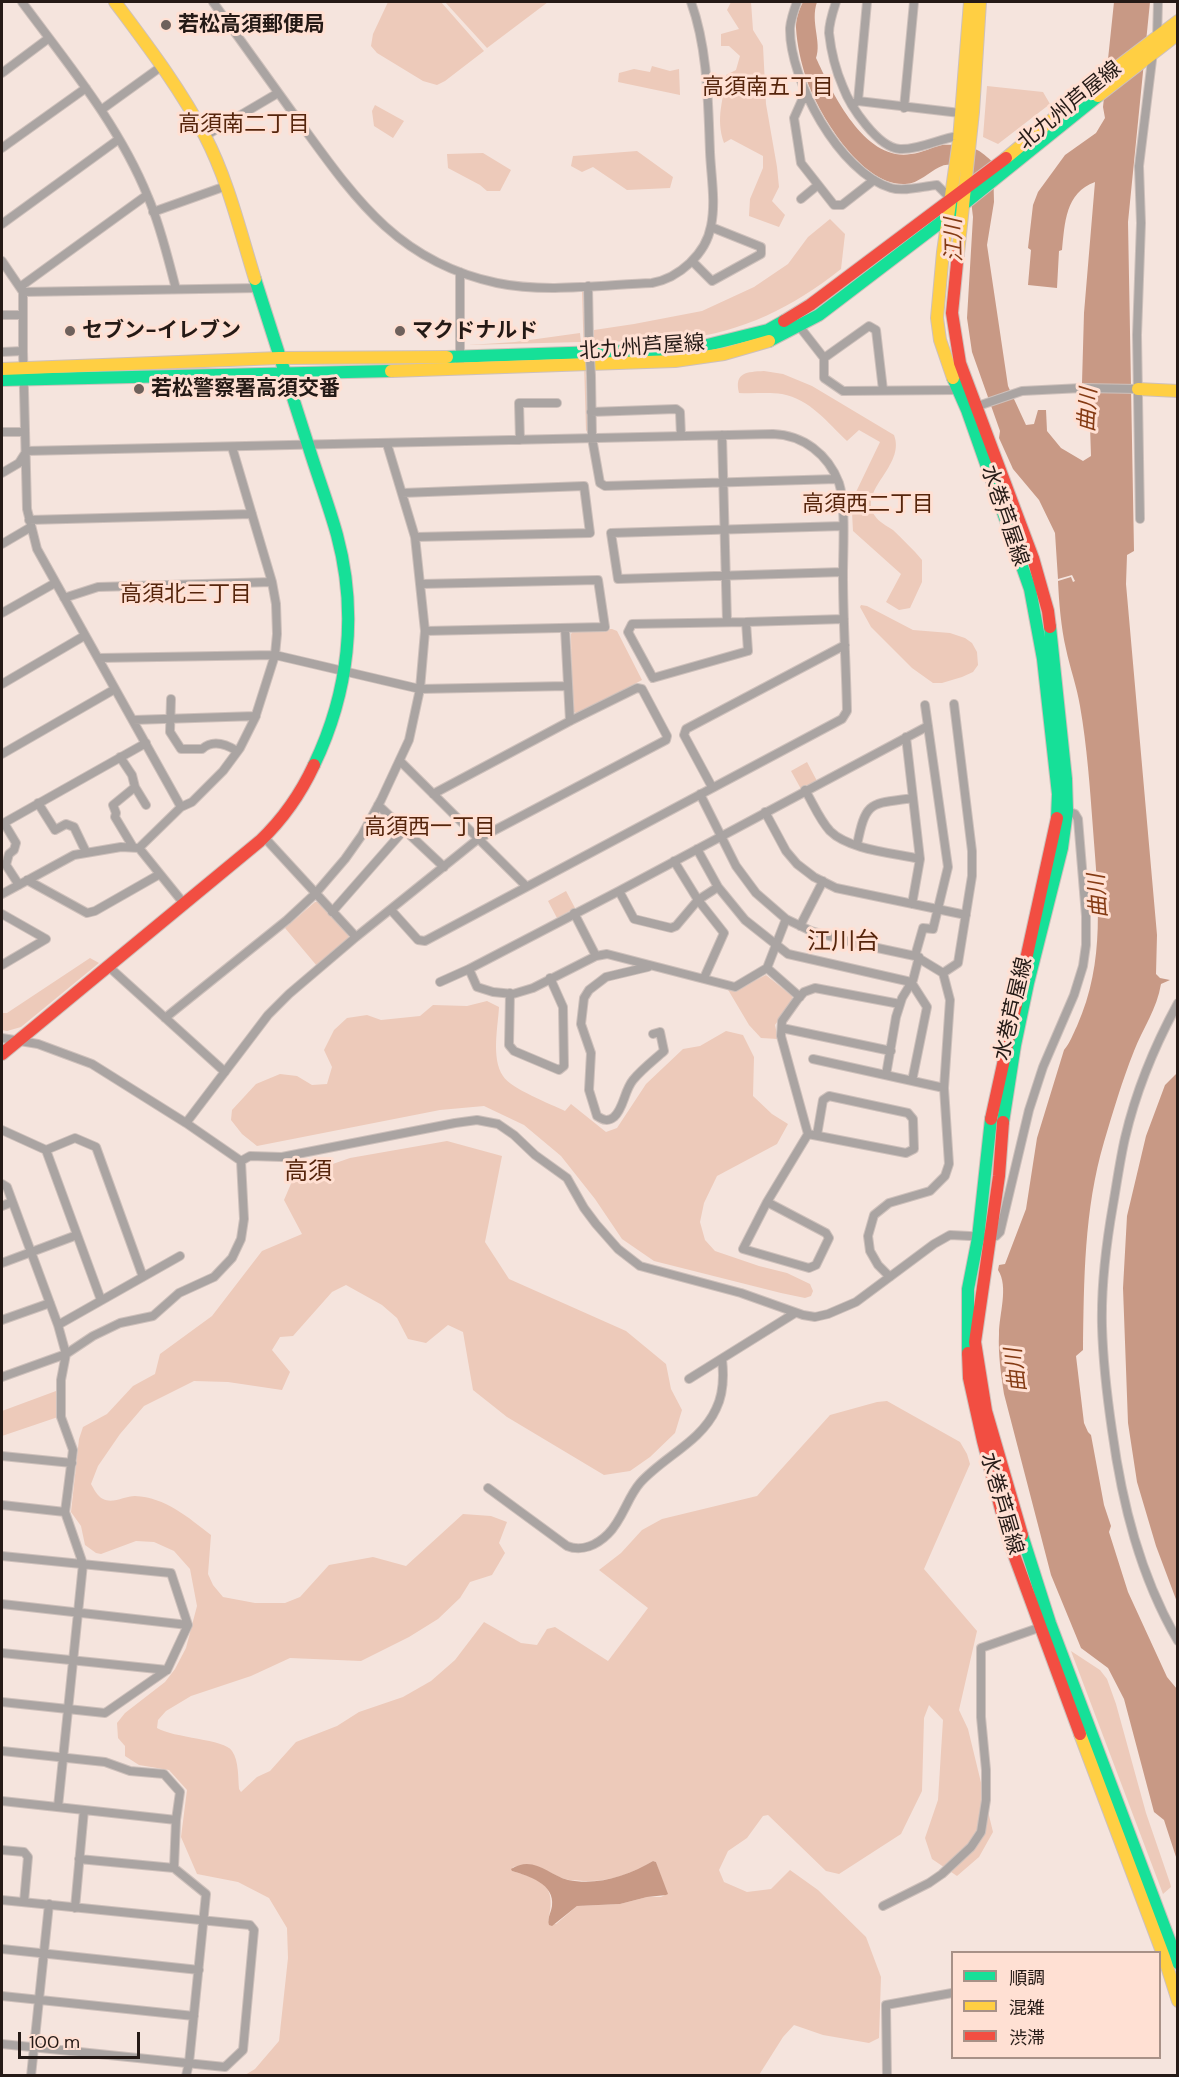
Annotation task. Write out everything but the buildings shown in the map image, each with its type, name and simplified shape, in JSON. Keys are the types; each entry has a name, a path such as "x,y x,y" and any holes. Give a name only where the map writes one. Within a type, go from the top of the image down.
{"main road":[{"path":"2,1054 185,905 264,837 302,789 318,761 331,727 345,673 349,640 345,572 337,536 226,186 205,136 162,66 115,2"},
{"name":"水巻芦屋線","path":"970,2 960,113 963,196 952,313 955,339 960,363 979,406 1033,558 1048,612 1065,770 1067,811 1062,848 1016,1045 1003,1118 999,1176 968,1289 969,1378 1010,1544 1045,1625 1171,1957 1178,2001"},
{"name":"水巻芦屋線","path":"962,141 973,112 980,2"},
{"name":"北九州芦屋線","path":"2,369 23,374 284,373 692,349 768,330 810,305 963,196 997,166 1153,46 1178,21"},
{"name":"北九州芦屋線","path":"1153,46 1178,34"},
{"name":"北九州芦屋線","path":"2,380 23,374 279,358 460,363 675,361 734,352 773,340 819,315 950,216 963,196 996,179 1098,89"},
{"name":"水巻芦屋線","path":"950,216 943,252 938,318 940,340 1030,589 1043,659 1058,794 1056,827 992,1109 984,1237"},
{"path":"1135,388 1178,391"}],"street":[{"path":"22,2 86,88 119,139 147,195 176,289"},
{"path":"213,2 349,189 377,220 415,250 438,263 498,283 519,286 588,286 664,281 680,272 703,247 711,227 709,110 702,37 691,2"},
{"path":"797,2 790,29 795,64 807,98 854,166 874,180 894,189 937,185 963,196"},
{"path":"836,2 829,31 836,66 843,89 855,102 863,122 887,145 899,149 962,141"},
{"path":"855,102 867,2"},
{"path":"904,108 914,2"},
{"path":"1140,519 1135,388 1141,223 1139,166 1158,2"},
{"path":"2,73 49,38"},
{"path":"101,110 162,66"},
{"path":"2,148 86,88"},
{"path":"205,136 278,93"},
{"path":"807,98 802,100 794,118 801,163 834,206 842,205 874,180"},
{"path":"855,102 960,113"},
{"path":"2,224 119,139"},
{"path":"801,199 818,184"},
{"path":"153,212 226,186"},
{"path":"21,290 147,195"},
{"path":"692,261 712,280 761,254 761,247 711,227"},
{"path":"2,261 21,290 24,432 30,524 37,549 181,807"},
{"path":"460,272 460,363"},
{"path":"588,286 592,438 600,483 605,486 837,479"},
{"path":"21,290 258,288"},
{"path":"2,315 22,315"},
{"path":"799,326 824,358 824,378 843,391 958,390"},
{"path":"824,358 869,326 876,330 883,390"},
{"path":"2,352 22,351"},
{"path":"979,406 1022,391 1135,388"},
{"path":"520,440 519,403 557,403"},
{"path":"591,412 675,409 680,412 681,436"},
{"path":"2,432 24,432"},
{"path":"722,435 727,622"},
{"path":"26,452 789,435 821,454 831,467 840,488 843,526 847,711 842,719 425,941 418,940 391,910"},
{"path":"165,1018 287,920 315,894 362,835 409,740 420,688 425,631 415,537 387,444"},
{"path":"2,894 74,855 121,847 136,848 181,807 192,802 223,771 237,752 256,716 275,655 276,604 272,582 232,447"},
{"path":"2,473 19,463 26,452"},
{"path":"402,493 584,486 590,533 415,537"},
{"path":"2,544 30,524 252,514"},
{"path":"843,526 611,533 618,579 843,572"},
{"path":"421,584 598,580 605,627 425,631"},
{"path":"64,598 98,587 272,582"},
{"path":"2,614 55,583"},
{"path":"746,622 748,651 653,678 628,632 632,624 844,619"},
{"path":"565,628 570,721"},
{"path":"2,684 84,636"},
{"path":"712,787 684,735 686,729 845,645"},
{"path":"99,658 275,655 345,673 420,688 567,686"},
{"path":"186,1123 268,1015 356,937 478,839 666,740 667,736 642,689 637,688 433,794"},
{"path":"2,754 115,689"},
{"path":"171,699 170,732 181,749 202,749 207,744 224,743 237,752"},
{"path":"943,974 958,963 972,876 972,851 954,704"},
{"path":"886,1075 900,1004 911,982 922,928 933,929 948,867 925,705"},
{"path":"133,720 256,716"},
{"path":"440,982 619,891 928,726"},
{"path":"906,738 920,859 912,904"},
{"path":"18,885 6,865 15,843 3,823 146,743"},
{"path":"120,757 132,775 135,787 146,805"},
{"path":"400,761 526,886"},
{"path":"135,787 113,806 116,813 115,818 136,848 185,905"},
{"path":"805,790 831,832 845,841 920,859"},
{"path":"700,794 736,866 756,893 786,920 854,943 917,957 943,974 950,1000 944,1088 949,1164 945,1176 930,1191 889,1203 874,1215 868,1236 870,1251 878,1265 890,1277"},
{"path":"856,845 862,818 870,807 880,802 913,798"},
{"path":"38,803 55,830 66,824 74,827 86,852"},
{"path":"378,805 444,867"},
{"path":"242,1161 250,1156 282,1157 455,1123 477,1120 498,1124 567,1178 596,1224 618,1249 640,1266 741,1293 795,1313 815,1317 839,1311 856,1302 934,1244 950,1235 984,1237 996,1236 1000,1232 1029,1110 1043,1067 1074,995 1083,966 1086,916 1079,826 1075,814 1067,811"},
{"path":"765,812 786,851 797,864 836,888 966,915"},
{"path":"332,912 404,830"},
{"path":"264,837 356,937"},
{"path":"697,849 718,886 745,920 788,954 911,982 927,1007 912,1081"},
{"path":"674,861 698,900 724,933 704,978"},
{"path":"27,880 87,913 95,911 160,874"},
{"path":"800,926 823,881"},
{"path":"619,891 634,918 671,928 676,926 698,900 718,886"},
{"path":"2,914 46,939 2,965"},
{"path":"574,914 596,956"},
{"path":"469,969 477,987 493,992 510,993 533,988 596,956 607,954 735,987 767,968 786,920"},
{"path":"651,966 606,977 589,990 584,998 581,1024 591,1053 589,1090 597,1116 603,1120 614,1117 619,1111 632,1080 664,1051 660,1032 653,1034"},
{"path":"110,967 225,1072"},
{"path":"767,968 800,997"},
{"path":"510,993 509,1045 514,1051 559,1070 564,1066 563,1007 550,978"},
{"path":"812,1134 781,1036 782,1021 804,992 815,988 900,1004"},
{"path":"1178,1003 1162,1031 1125,1136 1107,1242 1103,1279 1102,1328 1108,1403 1116,1461 1129,1523 1154,1592 1178,1641"},
{"path":"782,1028 891,1051"},
{"path":"2,1038 38,1044 92,1064 242,1161"},
{"path":"813,1059 944,1088"},
{"path":"767,1202 826,1233 829,1238 816,1265 809,1268 743,1249 767,1202 812,1134 823,1100 829,1096 908,1113 913,1119 914,1149 906,1153 812,1134"},
{"path":"2,1130 46,1150 101,1300"},
{"path":"46,1150 75,1138 96,1147 143,1277"},
{"path":"2,1377 66,1354 93,1336 120,1323 153,1316 179,1293 214,1277 237,1250 244,1219 242,1161"},
{"path":"2,1184 7,1187 58,1324 66,1354 61,1380 61,1417 73,1450 65,1512 83,1564 58,1807"},
{"path":"2,1206 12,1202"},
{"path":"2,1263 77,1235"},
{"path":"58,1324 180,1256"},
{"path":"2,1320 50,1303"},
{"path":"689,1379 795,1313"},
{"path":"488,1488 567,1545 580,1548 594,1544 615,1526 641,1482 702,1430 716,1410 724,1376 722,1359"},
{"path":"2,1456 72,1463"},
{"path":"2,1505 65,1512"},
{"path":"2,1556 171,1573 188,1625 167,1670 105,1713 2,1702"},
{"path":"2,1604 188,1625"},
{"path":"883,1906 942,1874 972,1847 981,1832 986,1800 986,1770 981,1717 981,1647 1045,1625"},
{"path":"2,1653 167,1670"},
{"path":"2,1751 105,1762 130,1771 164,1774 180,1792 174,1868"},
{"path":"2,1801 176,1820"},
{"path":"75,1908 84,1810"},
{"path":"2,1850 24,1852 28,1857 24,1902"},
{"path":"79,1859 174,1868 206,1893 205,1921 186,2076"},
{"path":"2,1900 250,1925 254,1930 243,2049 225,2067 2,2044"},
{"path":"32,2076 49,1904"},
{"path":"2,1949 199,1970"},
{"path":"887,2076 886,2005 951,1993"},
{"path":"2,1996 194,2016"}],"shaded area":[{"path":"388,2 441,2 484,51 437,85 423,81 377,53 371,46 373,34"},
{"path":"445,2 548,2 487,48"},
{"path":"731,2 751,2 753,30 763,46 766,104 779,187 772,201 785,215 779,227 749,216 750,199 763,168 763,156 731,139 724,143 721,134 720,117 726,75 736,70 740,56 729,46 721,46 721,34 739,29 727,10"},
{"path":"652,66 670,71 679,69 680,95 618,82 619,73 634,69 650,72"},
{"path":"987,86 1043,92 1050,104 998,144 983,137"},
{"path":"375,105 404,121 393,138 374,126 372,111"},
{"path":"637,151 673,177 670,188 627,190 593,167 582,172 571,166 573,156"},
{"path":"483,153 511,170 500,191 487,191 448,168 447,154"},
{"path":"830,219 845,234 841,269 786,306 746,324 704,336 660,341 594,342 594,330 702,311 754,287 788,264 808,237"},
{"path":"582,291 587,412 586,432"},
{"path":"580,333 581,342 468,345 515,342"},
{"path":"191,366 261,368 41,375 40,373"},
{"path":"764,371 783,374 812,386 894,435 896,446 894,457 876,487 871,506 875,516 893,530 922,560 922,582 910,608 899,610 886,602 901,574 853,531 851,494 856,492 880,442 859,430 847,441 810,406 792,397 777,393 739,393 738,381 743,374"},
{"path":"861,605 913,630 950,633 965,638 972,643 977,652 978,665 973,672 962,677 942,683 933,683 912,668 871,627"},
{"path":"612,629 617,631 642,680 578,714 572,711 571,634 574,630"},
{"path":"807,762 817,781 801,789 791,771"},
{"path":"566,891 575,908 557,918 548,901"},
{"path":"315,902 318,902 349,935 348,941 317,966 285,928"},
{"path":"90,958 99,963 21,1027 2,1030 2,1013 7,1013"},
{"path":"766,975 793,999 775,1025 778,1039 761,1038 749,1025 727,988 736,990"},
{"path":"487,1001 499,1007 496,1052 499,1069 507,1081 522,1091 565,1111 571,1104 606,1132 617,1128 646,1084 683,1049 700,1046 726,1031 743,1035 754,1057 753,1096 772,1114 788,1124 777,1144 717,1176 704,1203 700,1222 705,1240 715,1251 787,1273 810,1284 813,1291 811,1296 805,1298 781,1293 654,1261 622,1239 595,1199 561,1156 524,1125 484,1106 440,1110 257,1146 242,1134 231,1120 232,1110 256,1084 280,1074 297,1076 312,1085 327,1084 332,1067 324,1050 334,1030 347,1018 367,1015 381,1020 420,1016 433,1005 467,1006"},
{"path":"447,1141 502,1156 485,1242 509,1279 626,1331 666,1364 671,1389 682,1410 675,1433 650,1457 630,1471 604,1475 507,1417 473,1390 463,1332 448,1325 426,1343 408,1339 397,1318 382,1305 346,1285 332,1292 293,1336 280,1337 272,1350 290,1372 282,1390 228,1382 194,1381 144,1406 120,1434 98,1466 91,1484 96,1492 101,1498 107,1500 135,1496 146,1497 166,1504 185,1515 211,1535 208,1574 213,1585 223,1597 255,1603 285,1603 300,1597 329,1565 373,1557 406,1566 463,1514 491,1516 507,1522 499,1543 505,1553 492,1575 470,1582 460,1598 438,1619 409,1637 361,1661 290,1658 251,1676 191,1696 166,1711 158,1720 157,1728 227,1747 232,1751 236,1760 241,1792 257,1777 270,1771 296,1742 337,1726 359,1712 403,1697 431,1681 455,1660 484,1622 521,1643 537,1645 547,1629 555,1627 608,1661 648,1608 599,1570 621,1553 642,1530 662,1519 757,1496 830,1415 887,1401 960,1442 970,1464 924,1569 977,1631 959,1710 968,1729 993,1832 979,1857 957,1876 932,1859 925,1838 938,1800 943,1720 929,1705 924,1718 922,1791 901,1834 839,1874 826,1871 768,1815 763,1816 747,1838 728,1851 719,1870 724,1882 747,1892 771,1889 790,1870 818,1890 866,1937 881,1977 879,2038 869,2043 823,2035 794,2025 783,2037 759,2075 245,2075 255,2069 279,2041 288,1958 287,1928 269,1898 238,1882 197,1874 181,1837 187,1790 169,1770 139,1765 125,1756 125,1746 118,1738 117,1723 125,1713 165,1682 175,1669 186,1648 197,1606 190,1569 174,1551 154,1542 136,1541 101,1554 85,1545 81,1526 71,1512 79,1439 83,1427 107,1414 133,1386 155,1374 160,1354 212,1316 262,1251 302,1234 284,1200 293,1179 304,1170 324,1167 350,1158","holes":["653,1861 656,1862 667,1894 620,1904 577,1906 556,1924 548,1921 551,1900 545,1886 532,1878 512,1871 513,1867 529,1865 567,1880 593,1881 620,1876"]},
{"path":"56,1391 58,1417 2,1436 2,1411"},
{"path":"1071,1651 1100,1670 1107,1679 1146,1813 1170,1883 1171,1887 1163,1894"}],"water":[{"name":"曲川","path":"803,2 817,2 815,9 818,45 816,58 841,105 865,136 879,147 894,154 911,154 942,145 954,145 977,150 993,162 994,202 987,245 1008,386 1026,425 1034,424 1038,410 1046,410 1047,431 1061,448 1083,461 1091,456 1090,426 1082,383 1084,313 1095,182 1078,193 1068,210 1062,250 1059,251 1057,288 1028,285 1031,250 1028,248 1033,205 1038,192 1065,155 1096,133 1105,118 1103,107 1114,2 1150,2 1128,222 1134,551 1127,555 1126,584 1157,935 1156,974 1160,978 1170,980 1161,984 1153,1010 1134,1051 1114,1108 1097,1168 1086,1245 1083,1350 1076,1356 1084,1423 1091,1435 1104,1505 1111,1526 1109,1532 1128,1592 1167,1677 1177,1689 1177,1860 1164,1820 1154,1812 1124,1699 1108,1668 1081,1648 1051,1575 1004,1394 999,1356 1003,1284 998,1270 999,1265 1005,1264 1026,1209 1037,1138 1064,1050 1077,1026 1086,1002 1096,953 1098,904 1085,736 1063,632 1058,589 1058,581 1071,577 1073,582 1075,581 1072,575 1058,579 1055,533 1039,500 1013,469 999,438 1000,431 972,352 967,318 973,217 968,176 960,166 946,165 915,182 905,184 889,181 873,173 858,161 820,110 806,78 796,28"},
{"path":"1177,1073 1177,1602 1156,1546 1137,1482 1128,1423 1123,1288 1127,1216 1146,1136 1165,1085"},
{"path":"653,1861 656,1862 668,1894 620,1904 577,1906 552,1926 549,1925 552,1898 549,1892 540,1882 511,1869 519,1865 534,1865 561,1878 590,1882 623,1875"}],"traffic: fast":[{"path":"769,341 819,315 949,216 1098,96"},
{"path":"255,279 334,524 347,594 348,623 342,681 326,737 314,765"},
{"path":"447,357 691,349 768,330 784,321"},
{"path":"2,380 391,371"},
{"path":"953,378 967,410 1030,589 1043,659 1058,794 1057,818"},
{"path":"1003,1122 1015,1045 1062,848 1067,811 1066,779 1050,627"},
{"path":"968,1353 968,1289 978,1238 991,1119"},
{"path":"1022,1535 1050,1623 1178,1963"}],"traffic: slow":[{"path":"115,2 174,84 205,136 227,188 255,279"},
{"path":"953,378 940,340 937,318 943,252 959,140 970,2"},
{"path":"958,253 973,112 980,2"},
{"path":"1006,158 1095,84 1178,21"},
{"path":"1098,96 1178,34"},
{"path":"391,371 675,361 724,354 769,341"},
{"path":"2,369 279,358 447,357"},
{"path":"1138,389 1178,391"},
{"path":"1080,1734 1164,1957 1178,2001"}],"traffic: jam":[{"path":"784,321 810,305 1006,158"},
{"path":"958,253 952,313 960,363 1033,558 1048,611 1050,627"},
{"path":"2,1054 260,841 290,806 314,765"},
{"path":"991,1119 1057,818"},
{"path":"1003,1122 999,1176 975,1342 986,1411 1022,1535"},
{"path":"968,1353 969,1378 1010,1544 1080,1734"}],"place":[{"name":"若松高須郵便局","path":"166,25"},
{"name":"セブン-イレブン","path":"70,331"},
{"name":"マクドナルド","path":"400,331"},
{"name":"若松警察署高須交番","path":"139,389"}],"district":[{"name":"高須南五丁目","path":"768,88"},
{"name":"高須南二丁目","path":"244,125"},
{"name":"高須西二丁目","path":"868,505"},
{"name":"高須北三丁目","path":"186,595"},
{"name":"高須西一丁目","path":"430,828"},
{"name":"江川台","path":"843,943"},
{"name":"高須","path":"308,1173"}],"water label":[{"name":"江川","path":"955,240"}]}
